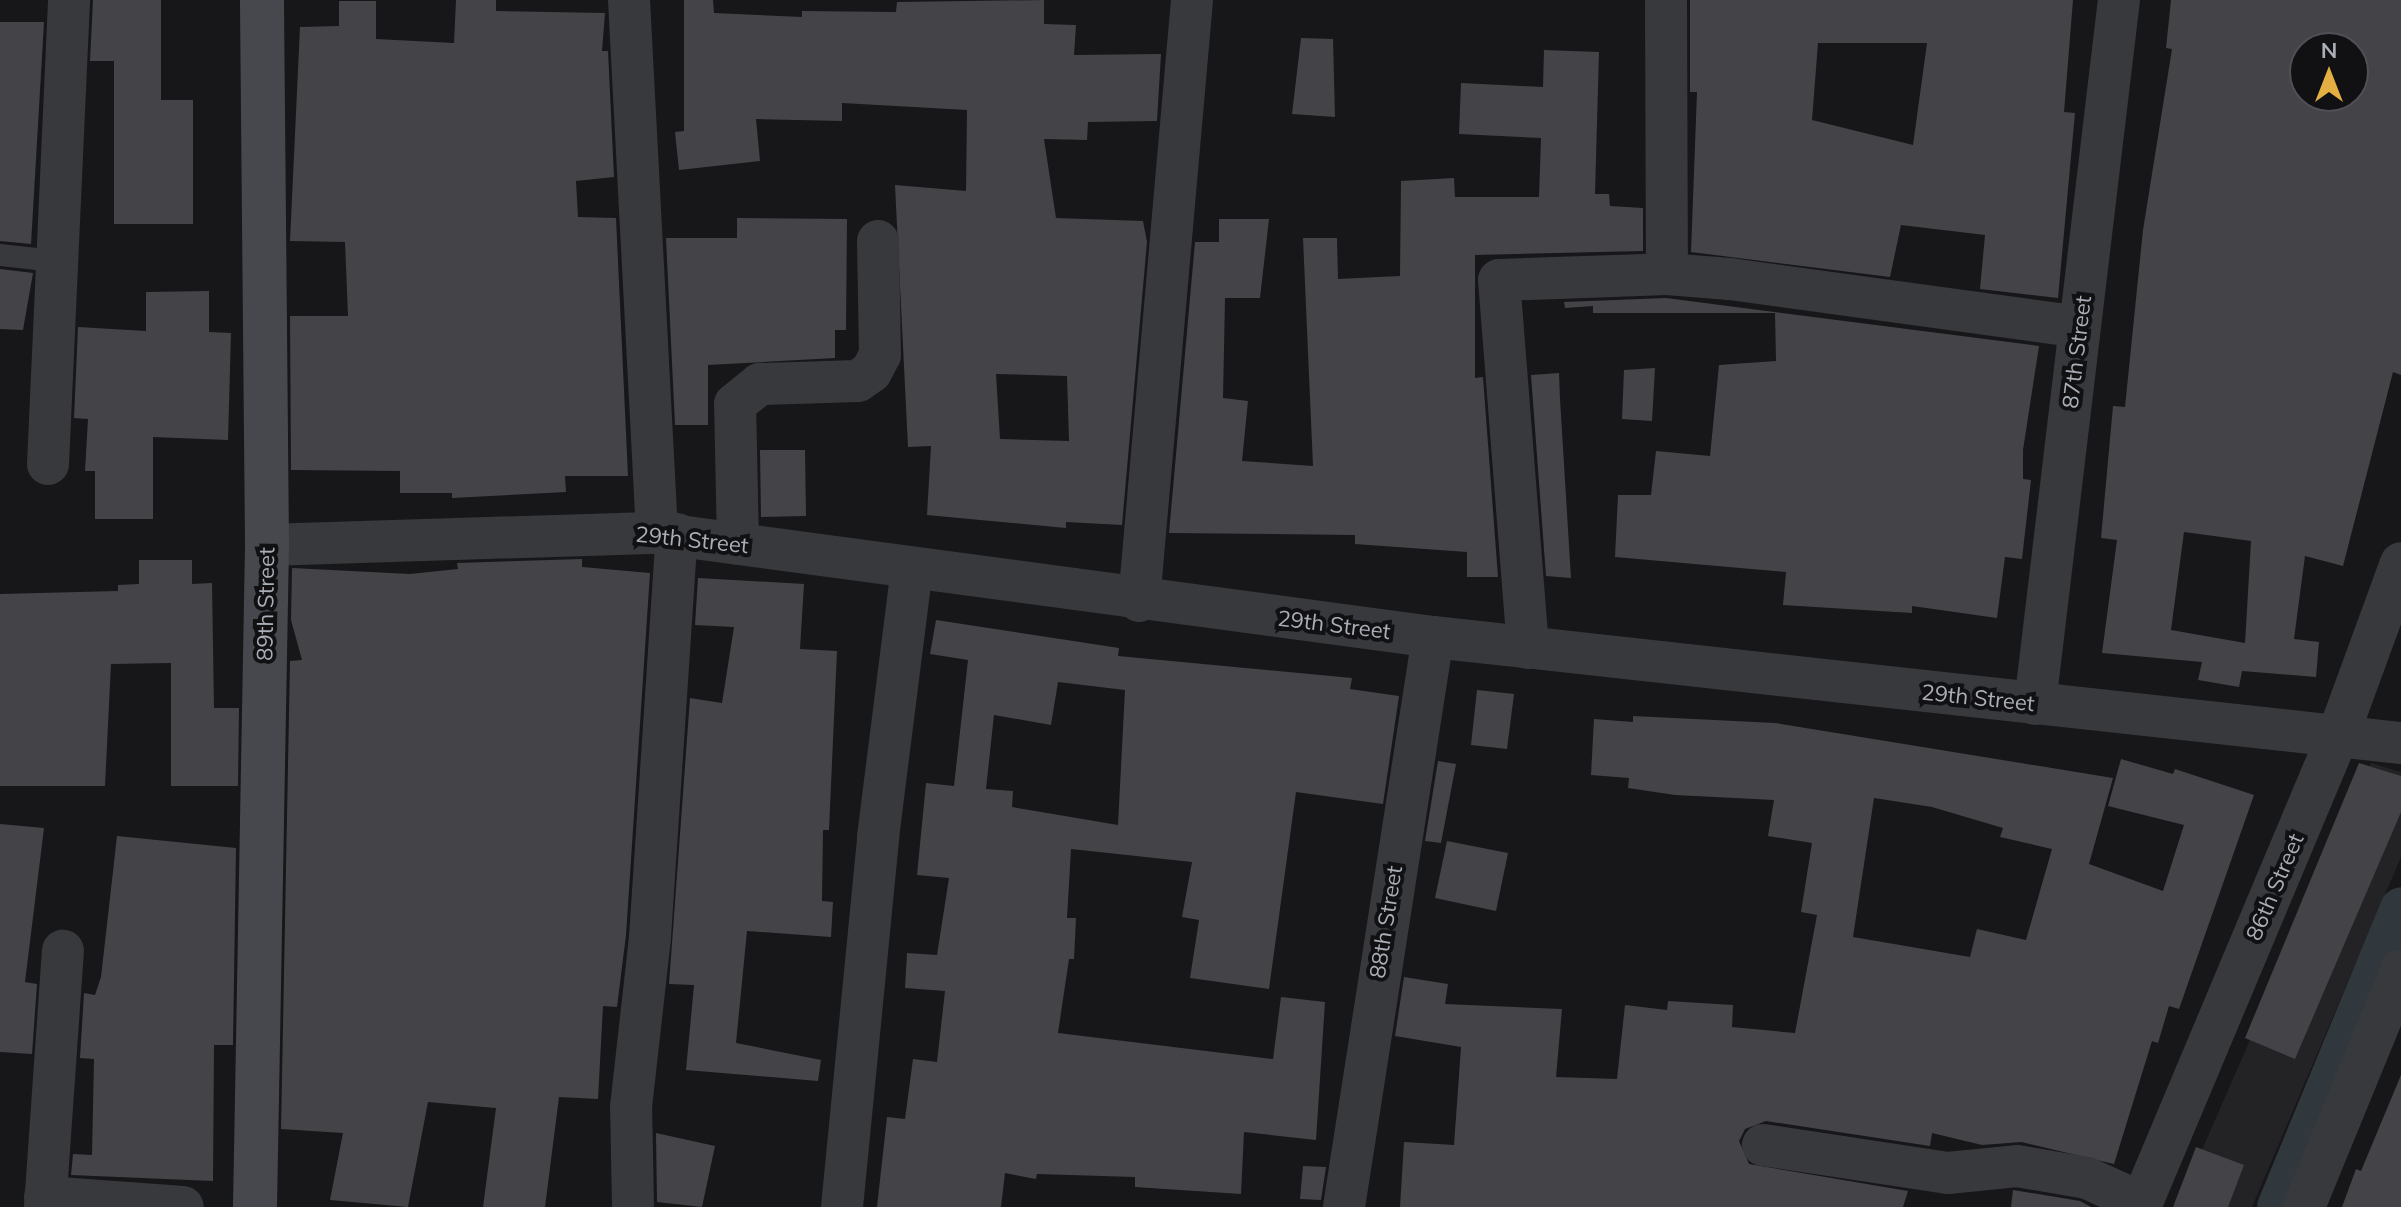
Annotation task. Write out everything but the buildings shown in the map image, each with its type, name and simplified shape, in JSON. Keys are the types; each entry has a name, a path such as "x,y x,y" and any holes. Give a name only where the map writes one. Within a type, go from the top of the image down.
{"street":[{"path":"48,464 69,0"},
{"name":"89th Street","path":"255,1207 267,545 262,0"},
{"path":"629,0 667,534 650,937 631,1107 633,1207"},
{"path":"1139,601 1192,0"},
{"path":"1666,0 1667,274"},
{"name":"87th Street","path":"2035,704 2119,0"},
{"path":"738,544 735,404 742,392 760,384 858,381 871,372 880,355 878,241"},
{"path":"1528,648 1499,280 1667,274 1907,299 2079,327"},
{"name":"29th Street","path":"267,545 667,534 1139,601 1433,637 2392,742"},
{"name":"86th Street","path":"2141,1205 2337,738 2401,563"},
{"path":"842,1207 878,837 912,568"},
{"name":"88th Street","path":"1344,1207 1433,637"},
{"path":"63,951 45,1202 183,1207"},
{"path":"2304,1207 2401,970"},
{"path":"1763,1145 1948,1173 2017,1166 2087,1178 2141,1205"}],"lane":[{"path":"0,255 55,261"}],"shaded area":[{"path":"2371,763 2401,772 2401,857 2252,1207 2177,1207"}],"waterway":[{"path":"2278,1207 2401,908"}]}
